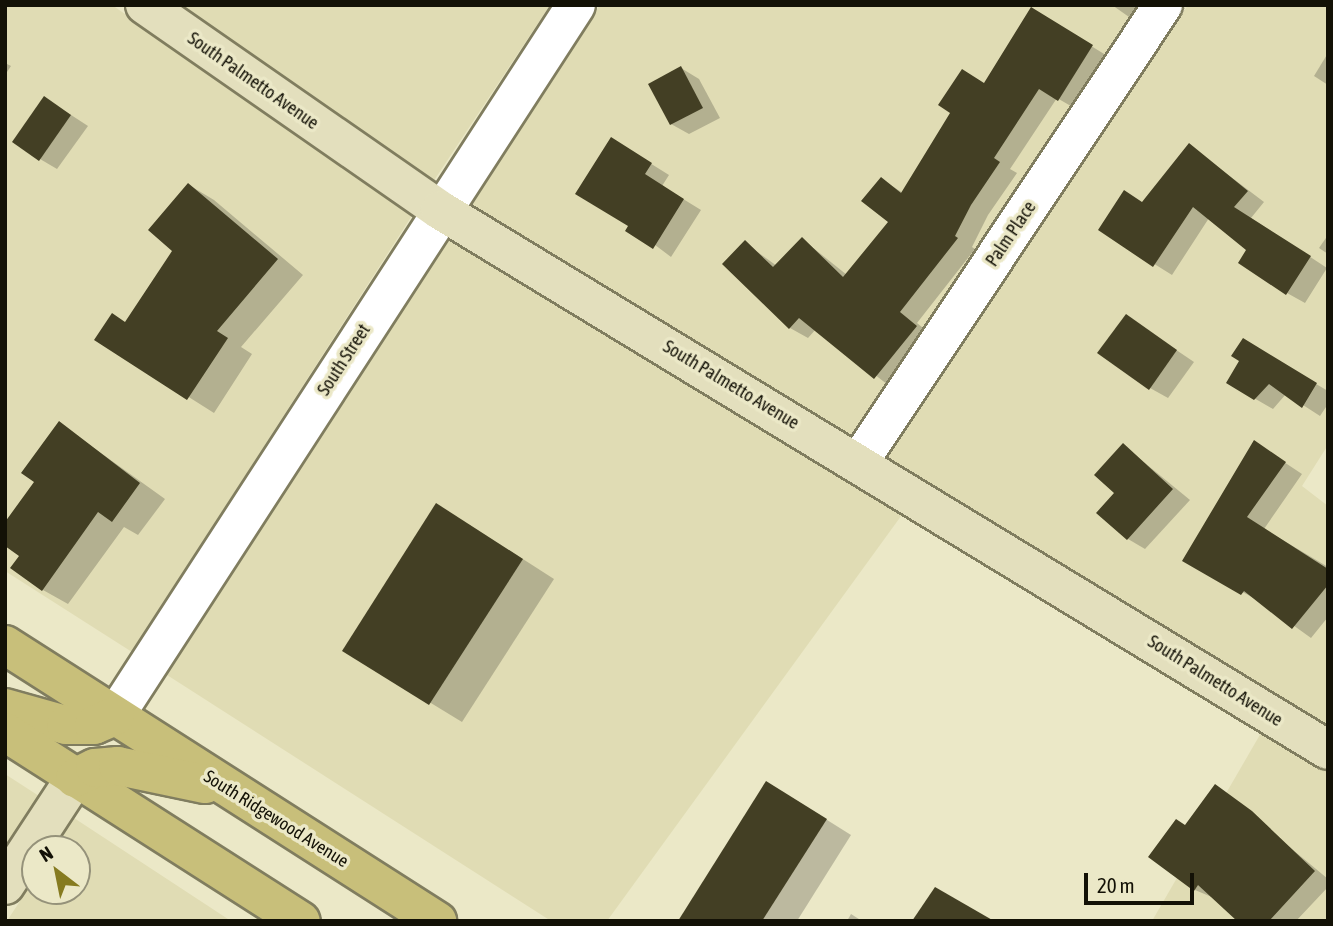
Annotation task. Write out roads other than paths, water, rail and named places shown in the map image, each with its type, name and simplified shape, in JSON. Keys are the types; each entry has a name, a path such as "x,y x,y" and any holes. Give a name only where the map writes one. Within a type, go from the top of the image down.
{"main road":[{"name":"South Ridgewood Avenue","path":"5,645 437,921"},
{"path":"5,708 66,725 94,724 115,716"},
{"path":"5,733 301,921"},
{"path":"75,778 95,768 118,765 231,790"}],"street":[{"name":"South Palmetto Avenue","path":"145,5 440,210 859,462 1328,750"},
{"name":"South Street","path":"115,716 440,210 576,5"},
{"name":"Palm Place","path":"859,462 1163,5"},
{"path":"5,885 75,778"}]}
